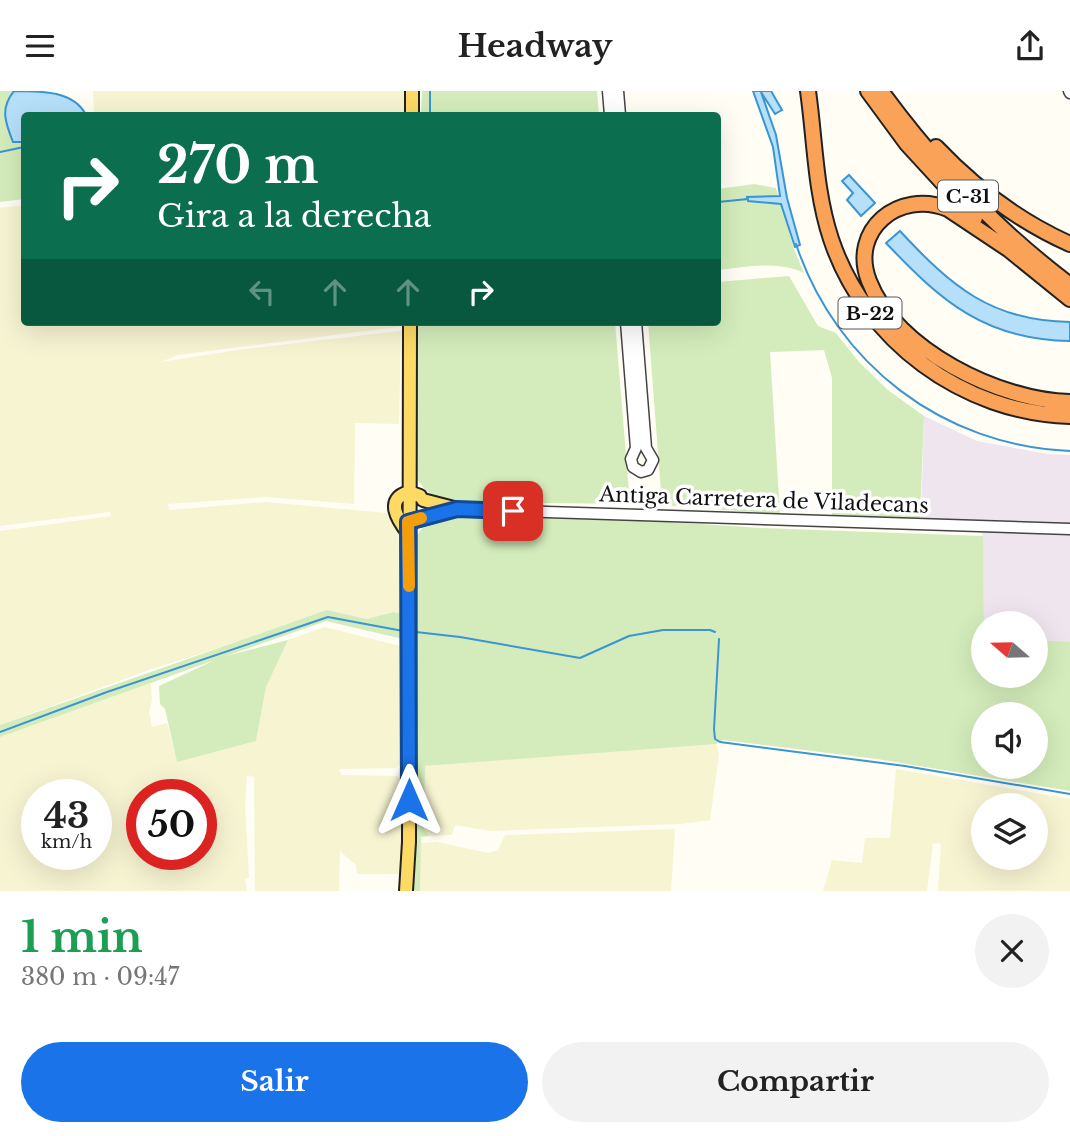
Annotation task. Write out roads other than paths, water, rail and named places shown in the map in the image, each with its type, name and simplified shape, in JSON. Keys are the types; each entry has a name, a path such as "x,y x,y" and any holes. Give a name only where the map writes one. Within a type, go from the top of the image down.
{"highway":[{"name":"B-22","path":"808,91 816,170 831,239 849,279 873,317 907,353 957,387 1015,409 1070,416"},
{"name":"C-31","path":"868,91 907,144 975,219 1070,299"},
{"name":"C-31","path":"881,91 963,191 1007,234 1070,285"},
{"path":"890,91 923,133 968,180 1025,222 1070,244"},
{"path":"1008,249 948,209 916,203 894,209 876,225 866,250 866,270 874,292 897,322 929,352 951,367 999,389 1042,400 1070,402"}],"main road":[{"path":"412,91 412,112"},
{"path":"406,891 409,842 409,523 417,496 409,478 410,326"},
{"path":"417,496 457,509"},
{"path":"409,523 457,509"}],"street":[{"path":"608,91 610,112"},
{"path":"618,91 620,112"},
{"path":"626,326 636,448 631,461 641,472 648,470 653,460 646,448 636,326"},
{"name":"Antiga Carretera de Viladecans","path":"457,509 1070,529"}],"water":[{"path":"14,91 56,94 74,101 84,112 21,112 21,142 13,142 5,115"},
{"path":"753,91 771,91 782,110 775,114 761,92 776,135 787,198 800,245 795,247 781,204 748,201 747,197 780,196 773,147"},
{"path":"849,175 875,203 861,216 847,200 853,193 842,181"},
{"path":"900,231 937,268 974,297 1017,315 1070,322 1070,341 1040,339 1013,333 989,325 967,313 926,283 886,243"}],"waterway":[{"path":"430,91 430,112"},
{"path":"405,112 406,96"},
{"path":"0,152 21,148"},
{"path":"721,202 748,199"},
{"path":"796,244 814,287 838,326 867,361 900,391 938,415 979,433 1023,446 1070,451"},
{"path":"0,732 107,692 328,617 403,631"},
{"path":"416,632 580,658 629,636 663,630 715,632"},
{"path":"719,639 714,729 715,739 720,742 905,766 1070,794"}]}
